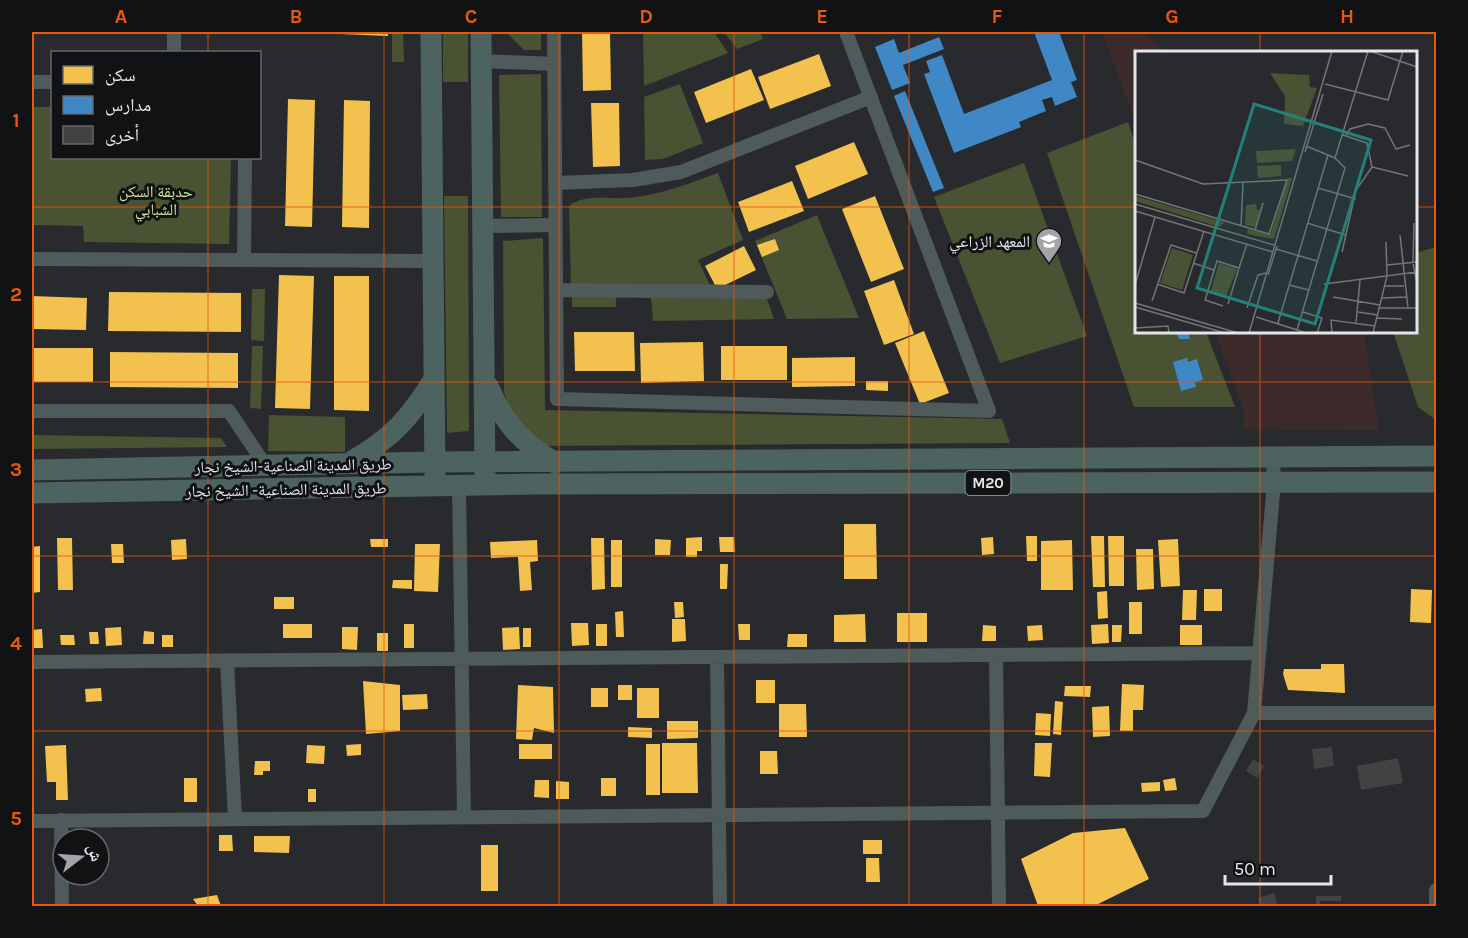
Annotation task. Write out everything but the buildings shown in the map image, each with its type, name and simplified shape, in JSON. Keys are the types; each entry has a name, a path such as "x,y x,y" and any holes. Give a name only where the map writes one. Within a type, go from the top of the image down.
{"main road":[{"path":"431,32 435,486"},
{"path":"481,32 485,486"},
{"path":"349,463 377,447 400,428 419,404 434,378"},
{"path":"484,378 509,426 531,447 555,463"},
{"name":"M20","path":"555,463 1437,456"},
{"name":"طريق المدينة الصناعية-الشيخ نجار","path":"32,470 349,463 555,463"},
{"name":"M20","path":"1274,482 1437,483"},
{"name":"طريق المدينة الصناعية- الشيخ نجار","path":"32,493 540,484 1274,482"}],"street":[{"path":"174,32 174,51"},
{"path":"554,32 557,399 989,411 846,32"},
{"path":"482,61 554,64"},
{"path":"32,82 51,82"},
{"path":"555,183 633,180 681,172 871,97"},
{"path":"244,260 245,159"},
{"path":"483,226 555,225"},
{"path":"32,259 433,261"},
{"path":"556,290 767,292"},
{"path":"32,411 229,411 265,465"},
{"path":"32,821 464,815 1203,811 1254,713 1257,653 1274,482 1273,458"},
{"path":"459,486 464,815"},
{"path":"32,662 1257,653"},
{"path":"996,655 999,906"},
{"path":"717,657 720,906"},
{"path":"228,661 235,819"},
{"path":"1254,713 1437,713"},
{"path":"61,820 62,906"},
{"path":"1436,906 1437,890"}],"shaded area":[{"path":"1102,32 1143,32 1164,51 1135,51 1135,120"},
{"path":"1215,333 1364,333 1379,430 1243,429 1244,410"}],"green space":[{"path":"392,32 403,32 404,62 392,62"},
{"path":"443,32 468,32 468,82 443,82"},
{"path":"506,32 541,32 541,50 524,50"},
{"path":"643,32 714,32 728,53 644,86"},
{"path":"724,32 760,32 763,39 737,49"},
{"path":"541,74 542,217 501,217 499,75"},
{"path":"680,84 703,143 663,159 645,160 644,97"},
{"name":"حدبقة السكن الشبابي","path":"32,107 51,107 51,159 231,159 229,244 84,242 83,226 32,225"},
{"path":"1128,122 1135,143 1135,333 1206,333 1235,407 1134,407 1047,153"},
{"path":"1024,163 1087,336 1000,363 934,197"},
{"path":"718,173 743,240 698,260 710,285 571,284 569,206 589,198 628,198 651,194"},
{"path":"444,196 468,196 469,431 447,433"},
{"path":"817,215 859,318 787,319 755,241"},
{"path":"543,238 545,410 1002,419 1010,443 533,446 515,424 504,392 503,241"},
{"path":"1436,247 1436,420 1418,407 1393,333 1417,333 1417,253"},
{"path":"252,289 265,289 264,341 251,340"},
{"path":"766,296 774,319 653,321 651,297"},
{"path":"572,297 616,297 616,307 572,307"},
{"path":"252,346 263,346 261,409 250,408"},
{"path":"269,415 345,417 345,452 268,451"},
{"path":"32,435 221,438 227,447 32,449"}],"place":[{"name":"المعهد الزراعي","path":"1049,264"}]}
